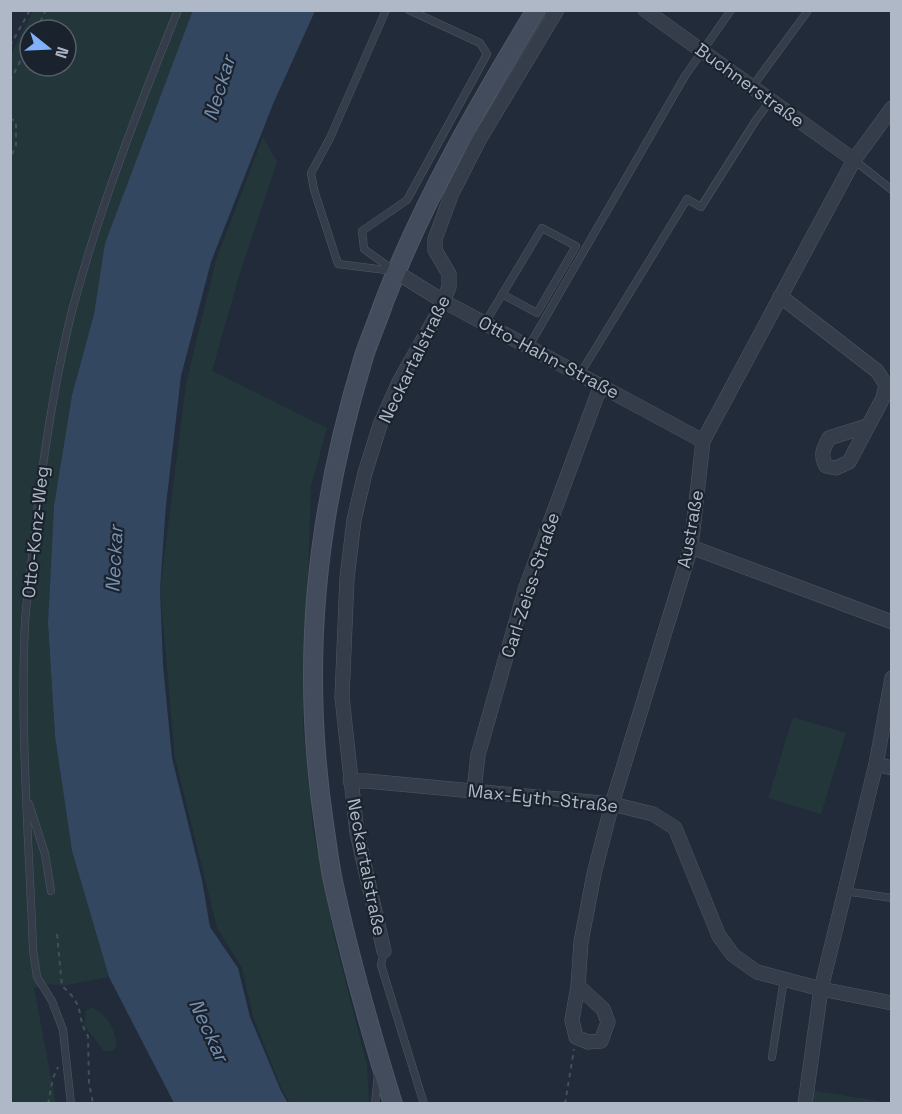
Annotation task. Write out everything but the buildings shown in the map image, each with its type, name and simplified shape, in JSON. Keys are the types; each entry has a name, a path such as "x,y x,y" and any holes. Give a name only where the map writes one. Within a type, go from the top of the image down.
{"main road":[{"name":"Neckartalstraße","path":"393,1104 353,963 332,878 319,788 314,738 313,628 318,570 328,499 364,354 396,272 432,193 461,138 536,10"}],"street":[{"name":"Neckartalstraße","path":"384,951 357,833 342,697 347,578 354,520 380,425 399,382 438,315 450,280 435,249 435,239 452,193 479,140 557,10"},
{"name":"Buchnerstraße","path":"645,10 854,160"},
{"name":"Austraße","path":"576,1037 572,1020 578,986 581,942 594,874 612,804 691,547 703,441 854,160 886,128 891,108"},
{"name":"Otto-Hahn-Straße","path":"396,272 443,300 703,441"},
{"path":"780,296 877,371 886,385 884,398 867,426"},
{"name":"Carl-Zeiss-Straße","path":"474,790 478,755 526,587 601,385"},
{"path":"691,547 891,622"},
{"path":"805,1104 821,989 876,764 891,678"},
{"path":"876,764 891,768"},
{"name":"Max-Eyth-Straße","path":"350,782 367,781 612,804 653,814 675,828 719,936 733,955 757,972 821,989 891,1002"},
{"path":"576,1037 588,1042 601,1041 608,1022 603,1009 578,986"}],"lane":[{"name":"Otto-Konz-Weg","path":"72,1104 66,1048 58,1014 37,977 34,959 27,853 23,730 25,620 41,469 55,387 72,311 94,238 142,98 178,10"},
{"path":"386,10 330,138 311,173 314,190 338,264 396,272"},
{"path":"396,272 364,249 362,231 407,200 486,54 480,43 409,10"},
{"path":"529,346 685,76 731,10"},
{"path":"752,87 807,12 805,10"},
{"path":"580,374 687,199 701,207 771,100"},
{"path":"854,160 891,190"},
{"path":"485,323 502,294 542,228 576,246 537,313 502,294"},
{"path":"26,794 45,854 51,891"},
{"path":"844,891 891,898"},
{"path":"384,951 381,965 424,1104"},
{"path":"772,1057 784,979"},
{"path":"375,1104 379,1059"}],"path":[{"path":"10,46 30,10"},
{"path":"10,81 18,65"},
{"path":"10,118 16,122 16,145 10,159"},
{"path":"57,933 62,986 76,999 84,1030 88,1036 89,1082 93,1104"},
{"path":"565,1104 576,1037"},
{"path":"48,1104 53,1078 66,1048"}],"green space":[{"path":"33,11 193,11 105,243 94,314 72,395 54,506 48,623 55,736 72,851 109,977 62,986 49,984 34,988 56,1104 10,1103 10,56 18,40 18,78 78,78 78,18 29,18"},
{"path":"263,137 277,162 240,273 212,371 327,428 311,486 303,726 313,829 335,941 367,1065 369,1103 290,1103 282,1090 253,1017 242,968 217,928 175,758 160,589 186,384 216,260"},
{"path":"793,717 846,733 821,814 768,798"},
{"path":"92,1007 107,1019 112,1028 117,1046 112,1051 104,1051 84,1025 86,1011"},
{"path":"810,1090 891,1103 808,1104"}],"water":[{"name":"Neckar","path":"193,10 315,11 273,104 211,262 181,376 166,505 160,589 163,665 172,758 202,880 210,927 238,968 250,1017 288,1103 174,1103 109,977 72,851 55,736 48,623 54,506 72,395 94,314 105,243"}]}
